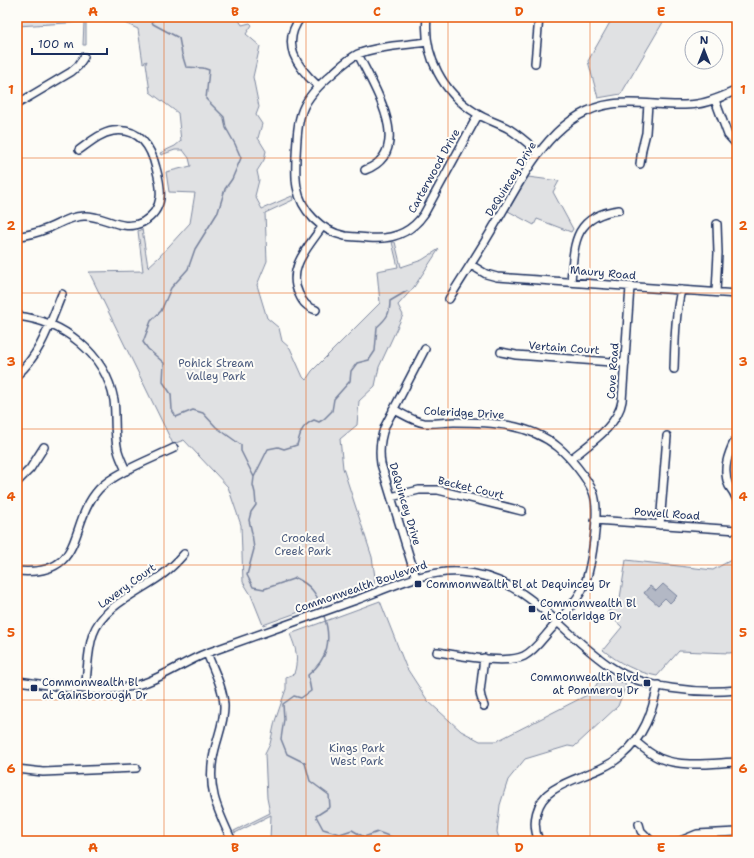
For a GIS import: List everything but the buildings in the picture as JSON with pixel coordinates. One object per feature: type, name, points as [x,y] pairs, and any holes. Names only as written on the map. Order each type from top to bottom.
[{"type":"street","points":[[301,17],[292,35],[293,52],[299,66],[318,86]]},
{"type":"street","points":[[428,17],[427,42],[434,66],[444,85],[459,101],[478,115],[508,128],[538,152]]},
{"type":"street","points":[[535,63],[539,17]]},
{"type":"street","name":"Carterwood Drive","points":[[427,42],[375,49],[358,54],[318,86],[305,103],[297,129],[296,178],[298,192],[309,213],[322,227],[344,236],[377,239],[394,237],[410,229],[424,214],[478,115]]},
{"type":"street","points":[[358,54],[387,115],[390,127],[389,144],[384,155],[377,164],[365,170]]},
{"type":"street","points":[[17,104],[71,72],[78,66],[84,57]]},
{"type":"street","name":"DeQuincey Drive","points":[[449,299],[471,265],[538,152],[569,122],[591,109],[605,105],[618,103],[692,105],[715,100],[737,90]]},
{"type":"street","points":[[715,100],[728,135],[737,145]]},
{"type":"street","points":[[640,164],[646,133],[648,104]]},
{"type":"street","points":[[17,236],[35,233],[68,219],[81,216],[101,218],[120,225],[132,225],[147,219],[156,210],[160,200],[161,187],[152,155],[148,146],[141,139],[127,132],[112,131],[100,136],[79,150]]},
{"type":"street","points":[[571,282],[574,247],[581,231],[588,222],[597,215],[619,210]]},
{"type":"street","points":[[716,292],[718,224]]},
{"type":"street","points":[[316,310],[309,308],[302,301],[297,290],[295,275],[297,264],[322,227]]},
{"type":"street","name":"Maury Road","points":[[471,265],[482,272],[497,277],[737,294]]},
{"type":"street","name":"Cove Road","points":[[571,459],[610,426],[622,405],[630,287]]},
{"type":"street","points":[[674,369],[678,302],[681,290]]},
{"type":"street","points":[[17,375],[29,363],[39,349],[62,294]]},
{"type":"street","points":[[17,316],[50,324],[73,337],[94,358],[104,373],[114,399],[118,451],[126,471]]},
{"type":"street","name":"DeQuincey Drive","points":[[416,578],[381,464],[380,448],[383,430],[425,349]]},
{"type":"street","name":"Vertain Court","points":[[501,352],[516,355],[625,363]]},
{"type":"street","name":"Coleridge Drive","points":[[393,409],[424,423],[464,422],[506,426],[523,429],[548,440],[571,459],[593,492],[596,503],[592,559],[587,580],[577,598],[534,648],[525,655],[510,660],[437,652]]},
{"type":"street","points":[[660,525],[667,436]]},
{"type":"street","points":[[735,440],[728,455],[726,470],[729,485],[737,500]]},
{"type":"street","points":[[17,482],[30,469],[44,447]]},
{"type":"street","points":[[17,571],[40,571],[52,567],[62,560],[72,546],[88,506],[95,494],[105,484],[126,471],[174,448]]},
{"type":"street","name":"Becket Court","points":[[391,497],[419,490],[438,490],[522,511]]},
{"type":"street","name":"Powell Road","points":[[595,520],[737,530]]},
{"type":"street","name":"Lavery Court","points":[[85,689],[92,640],[95,630],[101,620],[113,607],[163,574],[184,554]]},
{"type":"street","name":"Commonwealth Boulevard","points":[[17,681],[85,689],[115,689],[138,684],[155,678],[187,661],[207,653],[416,578],[452,572],[472,573],[490,577],[522,592],[598,658],[612,668],[630,677],[683,690],[704,692],[737,690]]},
{"type":"street","points":[[207,653],[221,692],[224,706],[223,718],[212,762],[212,791],[218,811],[232,841]]},
{"type":"street","points":[[484,658],[480,692],[484,706]]},
{"type":"street","points":[[539,841],[536,832],[536,818],[539,805],[545,796],[559,787],[608,765],[621,756],[636,742],[645,728],[650,716],[658,684]]},
{"type":"street","points":[[636,742],[658,757],[674,762],[737,762]]},
{"type":"street","points":[[17,769],[42,772],[136,768]]},
{"type":"street","points":[[639,824],[641,831],[651,841]]},
{"type":"street","points":[[680,841],[697,834],[737,832]]},
{"type":"green space","points":[[17,17],[237,17],[242,25],[250,23],[252,25],[246,34],[260,46],[253,77],[259,107],[256,115],[262,124],[258,138],[266,151],[264,160],[257,171],[259,180],[255,196],[262,209],[292,196],[293,200],[265,213],[267,261],[257,285],[267,318],[279,328],[282,341],[290,348],[303,377],[306,380],[312,371],[380,303],[377,271],[398,267],[392,242],[395,242],[401,267],[422,260],[439,249],[414,287],[398,305],[403,315],[379,367],[375,386],[359,401],[357,425],[340,439],[343,468],[372,557],[375,577],[374,585],[263,625],[251,595],[243,582],[241,525],[228,487],[184,440],[173,444],[89,272],[143,271],[138,231],[142,229],[148,267],[190,223],[195,193],[169,192],[166,172],[191,166],[189,158],[183,150],[175,150],[161,155],[160,153],[175,146],[181,141],[178,113],[150,92],[147,61],[143,63],[138,29],[118,20],[86,22],[86,45],[83,45],[84,22],[17,26]]},
{"type":"green space","points":[[613,17],[666,17],[621,94],[598,98],[588,61]]},
{"type":"green space","points":[[726,17],[737,17],[737,30]]},
{"type":"green space","points":[[528,177],[559,181],[553,192],[573,229],[571,232],[537,219],[534,225],[508,211]]},
{"type":"green space","points":[[626,560],[713,570],[731,560],[737,560],[737,652],[679,651],[657,676],[628,666],[603,650],[622,627],[607,613],[620,598]],"holes":[[[650,586],[656,592],[677,596],[665,598],[644,593]]]},
{"type":"green space","name":"Kings Park West Park","points":[[380,601],[406,667],[428,701],[461,731],[480,741],[497,741],[591,693],[604,673],[626,685],[618,706],[574,747],[568,746],[525,759],[508,780],[500,805],[497,832],[500,841],[270,841],[271,815],[235,833],[234,831],[270,813],[267,798],[265,754],[270,744],[275,721],[286,689],[286,677],[294,674],[296,668],[296,653],[290,634]]},
{"type":"shaded area","points":[[663,584],[677,596],[670,603],[665,598],[658,605],[644,593],[650,586],[656,591]]},
{"type":"waterway","points":[[150,17],[153,24],[179,38],[186,67],[203,68],[209,70],[206,99],[224,117],[226,128],[241,158],[232,179],[225,189],[218,212],[195,249],[188,269],[171,288],[161,311],[151,321],[143,342],[148,349],[164,363],[163,382],[171,394],[172,410],[176,417],[193,410],[203,413],[216,427],[241,445],[241,451],[254,477]]},
{"type":"waterway","points":[[321,607],[312,590],[305,583],[296,578],[264,589],[253,587],[247,575],[254,549],[249,520],[251,512],[256,505],[253,485],[254,477],[268,449],[278,447],[284,449],[297,445],[302,430],[306,425],[314,420],[319,422],[332,411],[334,399],[350,381],[351,371],[357,363],[369,360],[375,351],[377,327],[387,316],[390,301],[407,291]]},
{"type":"waterway","points":[[324,616],[328,633],[328,641],[324,656],[315,669],[308,675],[311,691],[301,698],[294,696],[283,704],[284,719],[281,739],[287,754],[305,763],[310,781],[329,795],[330,807],[316,816],[323,829],[340,834],[352,830],[364,837],[378,832],[394,838],[397,841]]},
{"type":"place","name":"Commonwealth Bl at Dequincey Dr","points":[[418,584]]},
{"type":"place","name":"Commonwealth Bl at Coleridge Dr","points":[[532,609]]},
{"type":"place","name":"Commonwealth Blvd at Pommeroy Dr","points":[[647,683]]},
{"type":"place","name":"Commonwealth Bl at Gainsborough Dr","points":[[34,688]]},
{"type":"park label","name":"Pohick Stream Valley Park","points":[[216,369]]},
{"type":"park label","name":"Crooked Creek Park","points":[[303,544]]}]
